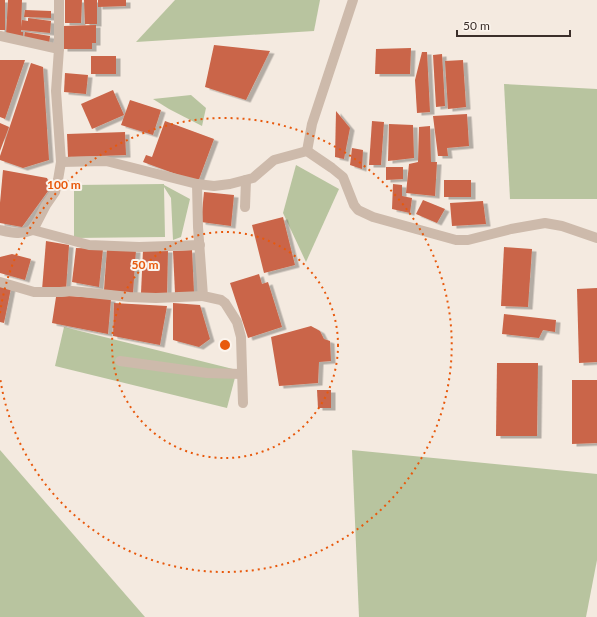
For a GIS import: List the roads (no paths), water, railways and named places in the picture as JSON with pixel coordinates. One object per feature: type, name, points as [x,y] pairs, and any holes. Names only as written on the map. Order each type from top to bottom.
[{"type":"street","points":[[33,230],[46,205],[55,192],[61,162],[56,91],[60,0]]},
{"type":"street","points":[[307,151],[312,124],[353,0]]},
{"type":"street","points":[[0,36],[59,49]]},
{"type":"street","points":[[61,162],[106,162],[197,184],[214,186],[230,184],[252,178],[274,160],[307,151],[343,177],[354,205],[358,210],[373,217],[456,240],[468,240],[511,229],[545,223],[562,226],[597,238]]},
{"type":"street","points":[[245,207],[246,180]]},
{"type":"street","points":[[197,184],[203,296]]},
{"type":"street","points":[[0,230],[16,234],[33,230],[89,245],[139,247],[200,245]]},
{"type":"street","points":[[0,282],[34,292],[72,291],[129,297],[156,298],[203,296],[221,300],[225,303],[237,322],[240,337],[243,403]]},
{"type":"street","points":[[120,361],[207,373],[242,374]]}]
